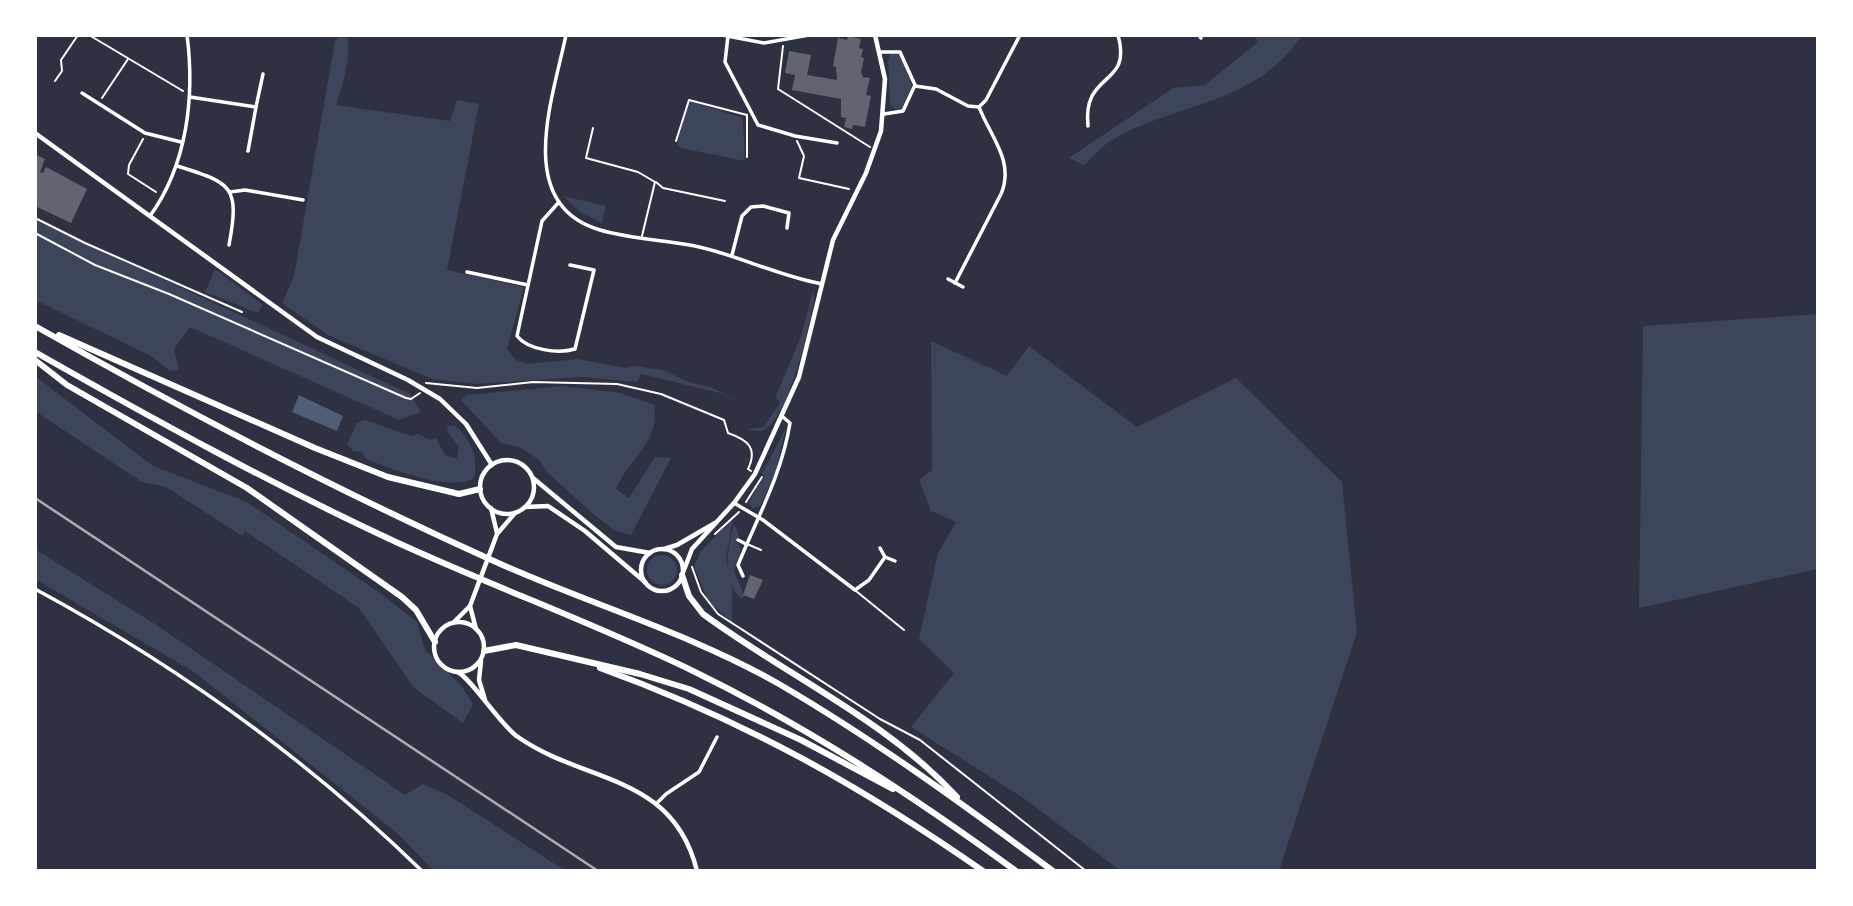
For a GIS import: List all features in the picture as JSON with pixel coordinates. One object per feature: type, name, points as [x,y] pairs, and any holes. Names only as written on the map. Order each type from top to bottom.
[{"type":"highway","points":[[35,325],[388,477],[459,494],[480,489]]},
{"type":"highway","points":[[35,325],[143,387],[364,501],[511,569],[673,635],[777,683],[877,744],[1053,871]]},
{"type":"highway","points":[[35,352],[218,452],[394,541],[653,652],[728,689],[830,744],[935,812],[1016,871]]},
{"type":"highway","points":[[35,360],[67,385],[247,488],[325,542],[402,597],[416,610],[435,642]]},
{"type":"highway","points":[[682,575],[692,600],[705,616],[889,736],[922,761],[967,808]]},
{"type":"highway","points":[[482,654],[516,645],[649,676],[713,699],[801,740],[935,812]]},
{"type":"highway","points":[[576,659],[687,700],[794,751],[864,791],[983,871]]},
{"type":"street","points":[[149,217],[162,200],[177,166],[190,96],[192,66],[187,35]]},
{"type":"street","points":[[566,35],[544,155],[548,183],[559,202],[573,217],[592,227],[732,255],[821,284]]},
{"type":"street","points":[[722,35],[759,43],[784,42],[809,35]]},
{"type":"street","points":[[453,623],[471,604],[497,534],[516,512],[537,505],[548,506],[585,531],[655,590],[667,590],[677,585],[692,549],[734,503],[755,474],[783,417],[804,362],[834,235],[876,150],[884,114],[881,52],[875,35]]},
{"type":"street","points":[[979,107],[986,100],[1020,35]]},
{"type":"street","points":[[1088,126],[1086,108],[1090,96],[1120,64],[1122,48],[1118,35]]},
{"type":"street","points":[[728,36],[725,62],[758,125],[795,136],[837,143]]},
{"type":"street","points":[[881,52],[895,50],[902,53],[915,86],[903,111],[884,114]]},
{"type":"street","points":[[248,151],[263,74]]},
{"type":"street","points":[[915,86],[936,89],[968,106],[979,107]]},
{"type":"street","points":[[82,93],[156,138],[181,142]]},
{"type":"street","points":[[190,96],[256,107]]},
{"type":"street","points":[[955,283],[1005,183],[1003,156],[979,107]]},
{"type":"street","points":[[35,133],[317,337],[440,399],[466,424],[492,464]]},
{"type":"street","points":[[177,166],[214,178],[230,192],[235,213],[229,245]]},
{"type":"street","points":[[230,192],[246,190],[303,200]]},
{"type":"street","points":[[559,202],[542,221],[517,336],[523,344],[565,352],[575,349],[594,270],[570,265]]},
{"type":"street","points":[[732,255],[742,216],[749,208],[762,206],[789,213],[787,228]]},
{"type":"street","points":[[467,272],[528,285]]},
{"type":"street","points":[[948,279],[963,287]]},
{"type":"street","points":[[743,576],[738,565],[774,482],[784,451],[790,422],[783,417]]},
{"type":"street","points":[[497,534],[491,508],[480,489],[482,475],[492,464],[515,461],[616,547],[650,553],[677,545],[715,522]]},
{"type":"street","points":[[524,508],[533,494],[532,478]]},
{"type":"street","points":[[734,503],[758,517],[855,590],[869,580],[885,557]]},
{"type":"street","points":[[491,508],[498,512],[516,512]]},
{"type":"street","points":[[738,540],[746,544]]},
{"type":"street","points":[[880,548],[885,557],[895,561]]},
{"type":"street","points":[[663,549],[679,558],[682,575]]},
{"type":"street","points":[[645,582],[641,566],[650,553]]},
{"type":"street","points":[[35,589],[152,657],[227,708],[334,791],[422,871]]},
{"type":"street","points":[[471,604],[475,629],[483,642],[479,680],[486,704]]},
{"type":"street","points":[[475,629],[461,622],[441,629],[434,650],[442,665],[466,676],[504,726],[521,739],[624,783],[657,803],[684,835],[697,871]]},
{"type":"street","points":[[457,672],[471,669],[482,654]]},
{"type":"street","points":[[657,803],[699,772],[717,737]]},
{"type":"lane","points":[[593,128],[586,158],[638,172],[663,188],[725,201]]},
{"type":"lane","points":[[642,238],[655,181]]},
{"type":"lane","points":[[746,544],[761,550]]},
{"type":"lane","points":[[855,590],[904,630]]},
{"type":"path","points":[[55,81],[62,71],[61,60],[78,35]]},
{"type":"path","points":[[89,35],[190,96]]},
{"type":"path","points":[[784,42],[778,89],[876,150]]},
{"type":"path","points":[[99,103],[128,58]]},
{"type":"path","points":[[676,141],[689,100],[747,115],[747,158]]},
{"type":"path","points":[[145,132],[139,152],[129,165],[128,174],[156,192]]},
{"type":"path","points":[[795,136],[804,156],[799,178],[849,189]]},
{"type":"path","points":[[35,218],[97,249],[242,312]]},
{"type":"path","points":[[35,233],[95,265],[169,293],[406,398],[415,398],[421,392]]},
{"type":"path","points":[[427,382],[480,387],[533,382],[605,382],[641,388],[676,399],[723,420],[728,433],[750,444],[754,453],[748,469]]},
{"type":"path","points":[[747,500],[762,478]]},
{"type":"path","points":[[713,536],[740,512]]},
{"type":"path","points":[[693,561],[699,588],[718,614],[880,719],[918,738],[1086,871]]},
{"type":"shaded area","points":[[340,35],[348,39],[348,56],[336,105],[450,121],[457,100],[479,104],[447,270],[524,287],[507,349],[516,360],[528,364],[578,359],[626,368],[635,366],[663,370],[691,383],[711,387],[746,406],[720,393],[641,374],[637,382],[582,377],[477,384],[432,379],[328,335],[282,303],[294,276],[335,41]]},
{"type":"shaded area","points":[[1254,35],[1302,35],[1283,58],[1262,76],[1238,89],[1137,127],[1108,142],[1084,165],[1069,158],[1173,88],[1205,85],[1258,42]]},
{"type":"shaded area","points":[[891,53],[900,54],[912,85],[903,107],[898,111],[890,105],[888,60]]},
{"type":"shaded area","points":[[689,101],[743,118],[745,161],[681,148],[677,144]]},
{"type":"shaded area","points":[[563,196],[606,206],[602,223],[580,212]]},
{"type":"shaded area","points":[[35,220],[410,394],[421,412],[399,420],[190,327],[174,349],[179,370],[170,371],[151,356],[35,300]]},
{"type":"shaded area","points":[[215,269],[263,305],[258,313],[205,292]]},
{"type":"shaded area","points":[[813,290],[814,300],[803,349],[784,403],[777,417],[766,429],[747,429],[764,427],[780,402],[775,398],[802,334]]},
{"type":"shaded area","points":[[1818,314],[1818,569],[1639,608],[1643,326]]},
{"type":"shaded area","points":[[931,341],[1007,376],[1029,346],[1137,427],[1236,378],[1342,482],[1357,632],[1279,871],[1121,871],[1022,797],[911,727],[954,673],[919,639],[938,553],[956,522],[931,511],[919,480],[932,470]]},
{"type":"shaded area","points":[[35,376],[153,466],[247,502],[380,593],[417,622],[425,650],[461,685],[473,704],[463,723],[414,688],[359,608],[245,531],[242,536],[166,487],[142,482],[35,411]]},
{"type":"shaded area","points":[[563,386],[621,393],[654,405],[653,429],[616,489],[629,498],[655,457],[671,458],[631,535],[614,530],[593,514],[548,473],[538,459],[519,447],[501,443],[461,400],[468,395]]},
{"type":"shaded area","points":[[299,395],[343,416],[337,431],[292,412]]},
{"type":"shaded area","points":[[365,420],[411,436],[418,434],[430,440],[436,438],[445,455],[457,459],[459,447],[447,431],[449,425],[457,427],[473,450],[474,478],[464,482],[436,481],[366,459],[362,452],[353,451],[347,444],[357,423]]},
{"type":"shaded area","points":[[786,427],[775,475],[760,506],[753,508],[748,503],[765,476],[762,474]]},
{"type":"shaded area","points":[[733,519],[726,559],[732,588],[732,622],[708,601],[694,566],[701,551]]},
{"type":"shaded area","points":[[734,524],[739,536],[736,542],[741,549],[734,571],[744,595],[742,599],[735,592],[728,573],[728,553]]},
{"type":"shaded area","points":[[35,549],[155,624],[405,795],[423,784],[448,795],[566,871],[434,871],[397,833],[194,672],[35,579]]},
{"type":"shaded area","points":[[662,555],[673,559],[677,570],[673,581],[662,585],[651,581],[647,570],[651,559]]},
{"type":"building","points":[[848,36],[861,39],[859,48],[863,49],[861,57],[864,58],[861,72],[863,77],[870,78],[866,95],[871,96],[865,127],[853,125],[852,129],[844,127],[846,118],[841,117],[841,99],[792,90],[795,75],[785,73],[789,51],[811,55],[807,75],[837,80],[836,67],[833,66],[838,38],[847,40]]},
{"type":"building","points":[[35,154],[45,159],[40,172],[43,173],[46,167],[87,189],[71,223],[35,206]]},
{"type":"building","points":[[750,575],[763,580],[754,599],[743,595]]},
{"type":"railway","points":[[35,498],[598,871]]}]
